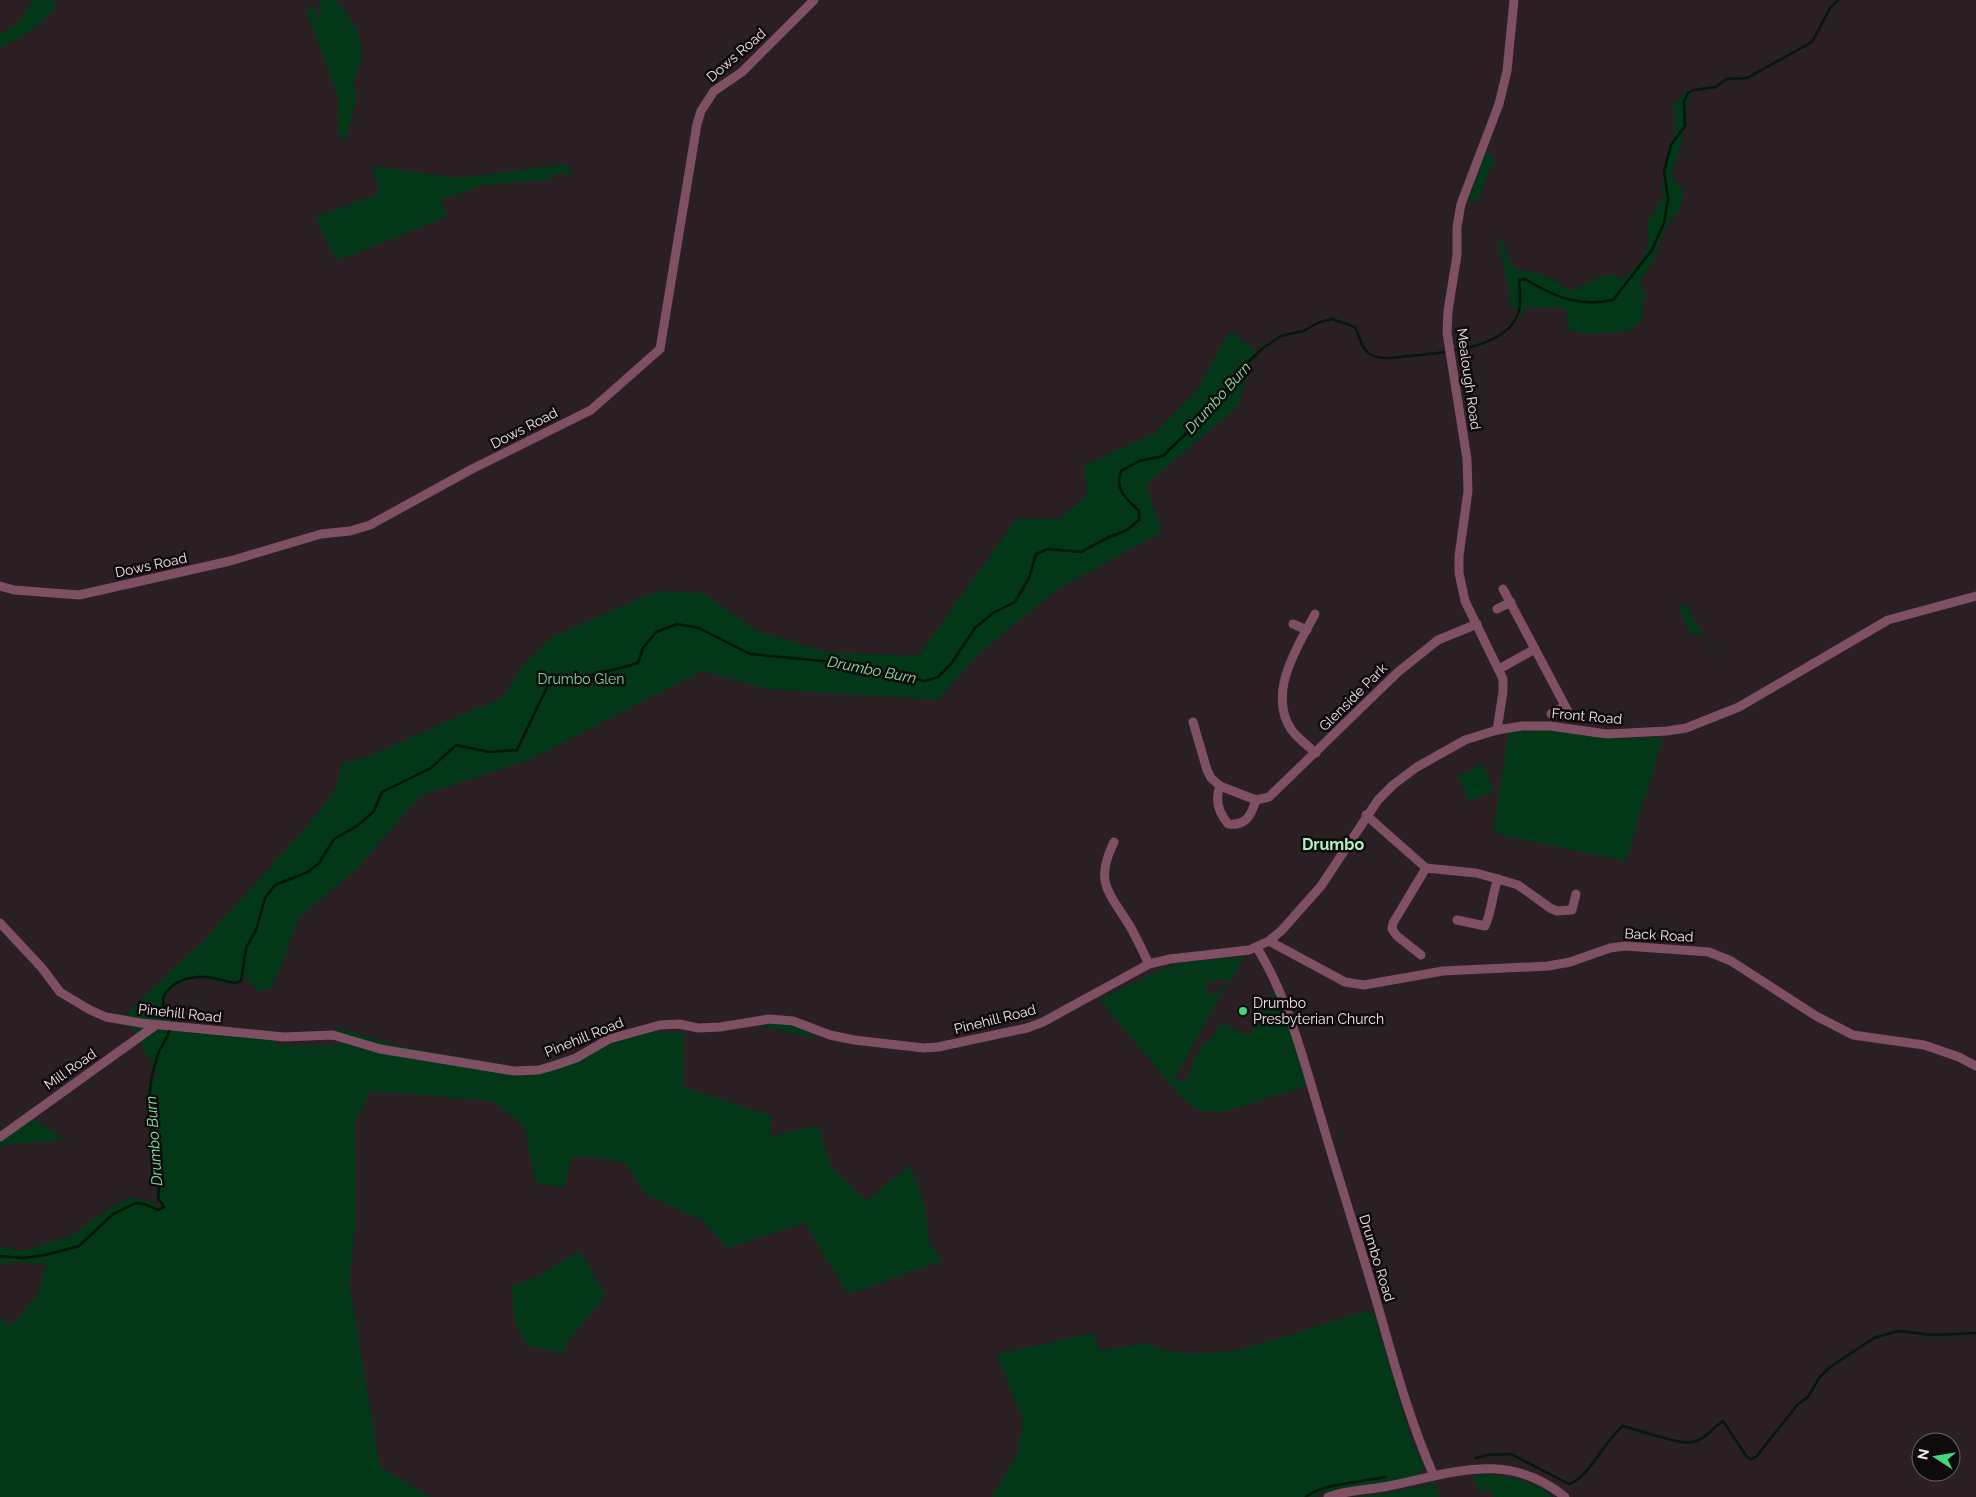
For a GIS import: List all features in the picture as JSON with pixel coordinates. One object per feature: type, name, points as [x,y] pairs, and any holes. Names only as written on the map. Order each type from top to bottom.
[{"type":"street","name":"Dows Road","points":[[0,586],[14,590],[79,594],[230,561],[321,534],[350,531],[370,525],[472,469],[591,410],[660,349],[697,124],[701,111],[714,92],[747,66],[814,0]]},
{"type":"street","name":"Mealough Road","points":[[1497,730],[1503,692],[1503,679],[1465,600],[1459,573],[1459,556],[1468,483],[1467,459],[1447,333],[1448,311],[1457,255],[1457,227],[1461,204],[1499,104],[1507,71],[1514,0]]},
{"type":"street","points":[[1503,589],[1570,717]]},
{"type":"street","name":"Front Road","points":[[1257,948],[1282,930],[1321,886],[1366,815],[1378,800],[1394,784],[1416,767],[1464,740],[1497,730],[1522,726],[1550,726],[1621,734],[1686,728],[1739,707],[1888,620],[1976,596]]},
{"type":"street","points":[[1496,610],[1511,602]]},
{"type":"street","points":[[1315,614],[1291,660],[1282,700],[1288,724],[1316,753]]},
{"type":"street","points":[[1293,624],[1306,630]]},
{"type":"street","name":"Glenside Park","points":[[1256,800],[1269,797],[1398,672],[1438,640],[1477,624]]},
{"type":"street","points":[[1499,669],[1535,649]]},
{"type":"street","points":[[1551,714],[1565,706]]},
{"type":"street","points":[[1193,722],[1211,778],[1220,786],[1256,800],[1252,814],[1244,822],[1237,825],[1228,824],[1222,817],[1217,804],[1220,786]]},
{"type":"street","points":[[1366,815],[1426,868],[1476,873],[1518,884],[1550,908],[1557,911],[1572,910],[1576,894]]},
{"type":"street","points":[[1114,842],[1105,868],[1104,880],[1107,891],[1129,924],[1149,964]]},
{"type":"street","points":[[1421,954],[1397,936],[1392,929],[1393,923],[1426,868]]},
{"type":"street","points":[[1457,920],[1485,926],[1490,915],[1494,888],[1498,879]]},
{"type":"street","name":"Pinehill Road","points":[[0,924],[42,968],[60,992],[74,1002],[106,1017],[176,1027],[284,1037],[333,1035],[380,1049],[514,1071],[539,1070],[556,1065],[576,1058],[610,1039],[660,1025],[679,1024],[698,1028],[720,1027],[769,1019],[793,1021],[830,1035],[854,1040],[931,1048],[1018,1030],[1043,1022],[1084,1002],[1102,989],[1149,964],[1170,959],[1257,948]]},
{"type":"street","name":"Back Road","points":[[1269,941],[1345,982],[1364,985],[1443,971],[1548,966],[1570,962],[1610,948],[1625,946],[1709,952],[1731,961],[1816,1016],[1853,1035],[1924,1045],[1959,1057],[1976,1066]]},
{"type":"street","name":"Drumbo Road","points":[[1257,948],[1283,1002],[1300,1050],[1377,1303],[1401,1390],[1418,1440],[1434,1476]]},
{"type":"street","name":"Mill Road","points":[[0,1137],[160,1025]]},
{"type":"street","points":[[1328,1497],[1340,1493],[1387,1486],[1462,1470],[1494,1468],[1536,1477],[1565,1497]]},
{"type":"green space","points":[[32,0],[55,0],[56,7],[30,31],[0,48],[0,34],[20,22]]},
{"type":"green space","points":[[321,0],[335,0],[345,10],[359,34],[362,58],[353,86],[357,97],[345,141],[338,135],[338,97],[307,12],[313,4],[319,20]]},
{"type":"green space","points":[[1693,92],[1688,101],[1683,136],[1671,176],[1684,192],[1680,208],[1666,227],[1650,267],[1639,281],[1646,295],[1641,306],[1643,319],[1629,331],[1588,334],[1567,329],[1567,310],[1557,306],[1552,308],[1526,307],[1523,317],[1510,303],[1509,290],[1499,248],[1500,236],[1513,266],[1520,270],[1550,278],[1569,292],[1600,277],[1613,274],[1623,280],[1642,260],[1649,240],[1647,224],[1664,197],[1661,189],[1675,132],[1674,105],[1684,93]]},
{"type":"green space","points":[[1485,152],[1495,157],[1477,202],[1468,200]]},
{"type":"green space","points":[[567,164],[574,175],[554,173],[554,179],[483,185],[440,200],[447,217],[336,261],[315,217],[380,193],[372,166],[459,178]]},
{"type":"green space","name":"Drumbo Glen","points":[[1230,331],[1255,350],[1237,407],[1146,484],[1162,532],[1059,588],[978,654],[938,700],[769,689],[702,671],[531,759],[420,796],[356,870],[300,916],[272,988],[258,992],[245,976],[242,981],[237,983],[194,978],[174,987],[165,998],[166,1011],[176,1022],[274,1033],[277,1045],[340,1045],[337,1027],[395,1045],[541,1073],[576,1063],[609,1042],[651,1032],[684,1032],[683,1087],[772,1116],[770,1136],[818,1126],[831,1167],[866,1201],[910,1165],[924,1202],[929,1241],[942,1261],[848,1294],[805,1223],[727,1248],[702,1220],[645,1194],[625,1163],[599,1158],[572,1157],[564,1188],[536,1183],[524,1126],[492,1101],[371,1091],[355,1122],[356,1218],[349,1282],[380,1467],[431,1497],[0,1497],[0,1317],[8,1326],[17,1320],[40,1291],[46,1264],[12,1262],[0,1264],[0,1247],[23,1251],[71,1236],[98,1216],[130,1197],[154,1202],[158,1210],[164,1207],[158,1198],[159,1189],[155,1168],[156,1148],[151,1131],[149,1097],[151,1079],[159,1076],[125,1015],[202,942],[303,831],[337,788],[341,763],[362,759],[503,697],[523,666],[550,638],[650,594],[667,591],[703,593],[757,631],[827,652],[918,656],[1016,519],[1060,519],[1087,494],[1084,465],[1154,434],[1197,390]]},
{"type":"green space","points":[[1685,603],[1716,658],[1701,635],[1691,634],[1678,607]]},
{"type":"green space","points":[[1545,730],[1616,739],[1663,737],[1626,861],[1504,836],[1493,831],[1509,731]]},
{"type":"green space","points":[[1483,764],[1494,791],[1469,801],[1458,775]]},
{"type":"green space","points":[[1245,957],[1215,1005],[1175,1078],[1185,1083],[1194,1060],[1206,1041],[1210,1042],[1221,1023],[1249,1036],[1275,990],[1293,1032],[1306,1086],[1223,1112],[1200,1111],[1181,1097],[1099,999],[1167,967],[1184,962]],"holes":[[[1226,979],[1226,985],[1220,986],[1221,993],[1207,994],[1206,981]]]},
{"type":"green space","points":[[780,1022],[800,1027],[818,1039],[757,1025]]},
{"type":"green space","points":[[26,1113],[65,1140],[4,1145],[0,1148],[0,1132]]},
{"type":"green space","points":[[580,1250],[605,1295],[569,1340],[563,1353],[528,1346],[516,1326],[511,1286],[539,1276]]},
{"type":"green space","points":[[1359,1313],[1374,1313],[1410,1436],[1424,1466],[1419,1475],[1378,1484],[1331,1491],[1312,1497],[992,1497],[1017,1455],[1023,1421],[997,1354],[1094,1333],[1099,1351],[1146,1343],[1164,1350],[1193,1354],[1237,1350]]},
{"type":"green space","points":[[1483,1474],[1520,1480],[1546,1491],[1553,1497],[1493,1497],[1490,1490],[1479,1492],[1473,1475]]},
{"type":"green space","points":[[1435,1484],[1440,1497],[1354,1497],[1399,1491]]},
{"type":"waterway","name":"Drumbo Burn","points":[[0,1256],[23,1258],[45,1255],[79,1246],[113,1214],[136,1203],[158,1210],[164,1207],[158,1198],[159,1189],[155,1168],[156,1148],[151,1131],[149,1097],[152,1075],[159,1051],[167,1037],[173,1019],[166,1012],[163,1004],[167,991],[179,982],[196,977],[210,977],[235,983],[241,981],[246,948],[256,930],[265,898],[275,885],[308,872],[319,863],[334,839],[357,826],[374,811],[382,792],[431,768],[456,745],[489,752],[517,750],[548,685],[638,663],[643,648],[656,632],[677,624],[699,628],[750,654],[833,662],[874,673],[901,675],[925,681],[938,677],[951,664],[975,628],[993,613],[1015,602],[1029,578],[1036,554],[1048,549],[1081,552],[1127,530],[1139,520],[1139,511],[1120,489],[1119,478],[1121,471],[1139,461],[1163,456],[1216,404],[1243,367],[1263,348],[1281,336],[1303,331],[1320,322],[1332,319],[1355,327],[1363,346],[1370,354],[1381,358],[1400,357],[1461,349],[1491,340],[1503,333],[1513,323],[1519,311],[1519,280],[1525,279],[1546,291],[1567,299],[1589,302],[1613,300],[1652,250],[1664,223],[1668,199],[1664,171],[1671,145],[1685,126],[1684,101],[1688,93],[1693,90],[1716,87],[1726,79],[1747,78],[1812,42],[1830,8],[1838,0]]},
{"type":"waterway","points":[[1476,1458],[1488,1455],[1511,1454],[1569,1484],[1576,1481],[1589,1468],[1616,1432],[1623,1426],[1669,1439],[1693,1442],[1701,1439],[1723,1421],[1747,1457],[1751,1459],[1756,1457],[1798,1404],[1808,1397],[1819,1378],[1830,1367],[1874,1338],[1898,1331],[1934,1335],[1976,1333]]},
{"type":"waterway","points":[[1306,1497],[1332,1486],[1386,1477]]},
{"type":"place","name":"Drumbo Presbyterian Church","points":[[1243,1011]]},
{"type":"district","name":"Drumbo","points":[[1333,844]]}]
